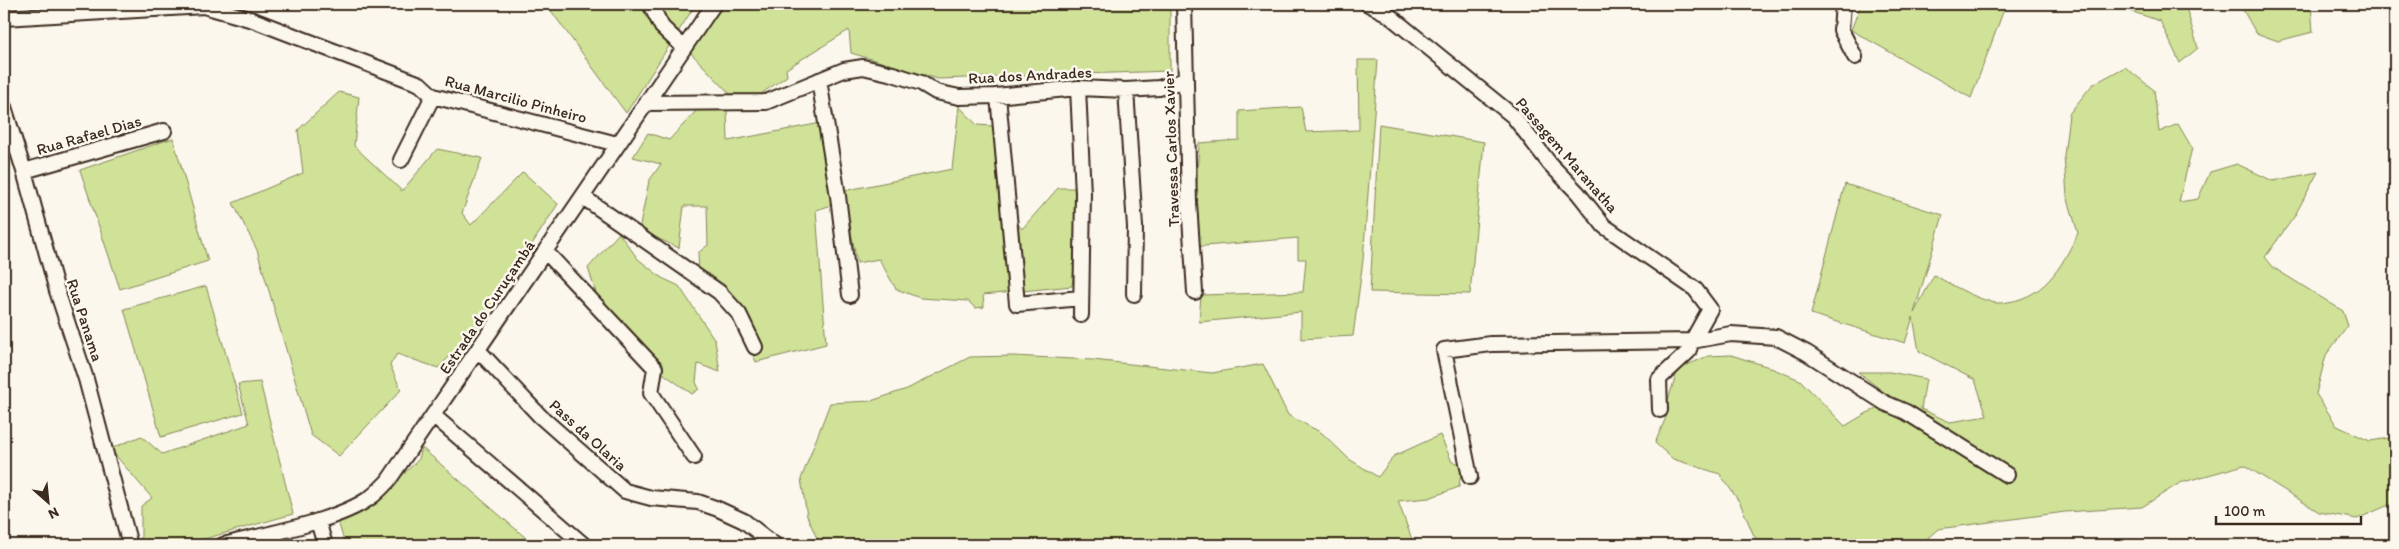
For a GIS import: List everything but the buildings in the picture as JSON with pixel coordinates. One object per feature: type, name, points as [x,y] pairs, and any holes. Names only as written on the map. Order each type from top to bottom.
[{"type":"street","points":[[650,4],[668,34],[683,47]]},
{"type":"street","name":"Estrada do Curuçambá","points":[[223,545],[276,539],[372,497],[388,481],[714,4]]},
{"type":"street","name":"Travessa Carlos Xavier","points":[[1184,4],[1195,292]]},
{"type":"street","name":"Passagem Maranatha","points":[[1368,4],[1386,13],[1513,116],[1550,164],[1578,193],[1604,226],[1695,289],[1710,309],[1692,340]]},
{"type":"street","points":[[1843,4],[1841,30],[1856,57]]},
{"type":"street","name":"Rua Marcilio Pinheiro","points":[[4,18],[204,6],[253,20],[420,84],[433,96],[618,144]]},
{"type":"street","name":"Rua dos Andrades","points":[[647,103],[766,102],[844,70],[863,67],[893,74],[921,83],[936,92],[959,97],[998,96],[1078,88],[1126,90],[1159,88],[1186,80]]},
{"type":"street","points":[[820,80],[838,196],[850,295]]},
{"type":"street","points":[[1078,88],[1083,194],[1081,315]]},
{"type":"street","points":[[1126,90],[1135,227],[1134,294]]},
{"type":"street","points":[[401,160],[433,96]]},
{"type":"street","points":[[998,96],[1018,304],[1081,298]]},
{"type":"street","name":"Rua Panama","points":[[4,106],[7,128],[24,171],[57,291],[86,379],[130,545]]},
{"type":"street","name":"Rua Rafael Dias","points":[[24,171],[164,131]]},
{"type":"street","points":[[583,197],[719,292],[738,314],[755,347]]},
{"type":"street","points":[[546,252],[655,368],[651,393],[694,457]]},
{"type":"street","points":[[1470,477],[1444,350],[1491,344],[1692,340],[1731,334],[1776,337],[1808,353],[1884,403],[1906,412],[2007,475]]},
{"type":"street","points":[[1660,410],[1659,378],[1688,352],[1692,340]]},
{"type":"street","name":"Pass da Olaria","points":[[478,350],[540,416],[625,491],[651,498],[698,502],[718,509],[744,521],[775,545]]},
{"type":"street","points":[[434,416],[584,545]]},
{"type":"street","points":[[318,521],[325,545]]},
{"type":"green space","points":[[546,4],[696,4],[626,113]]},
{"type":"green space","points":[[718,4],[1170,4],[1170,71],[938,79],[851,53],[849,30],[786,69],[787,76],[755,98],[734,98],[686,48]]},
{"type":"green space","points":[[1861,4],[2006,4],[1971,98],[1851,30]]},
{"type":"green space","points":[[2109,4],[2185,4],[2198,48],[2180,63],[2160,21]]},
{"type":"green space","points":[[2236,4],[2311,4],[2313,32],[2278,41],[2256,33],[2242,8]]},
{"type":"green space","points":[[1358,60],[1378,60],[1363,260],[1353,336],[1301,339],[1301,312],[1199,322],[1201,295],[1303,292],[1306,259],[1298,259],[1298,238],[1193,247],[1199,143],[1239,140],[1239,111],[1301,107],[1306,132],[1359,130]]},
{"type":"green space","points":[[2125,67],[2154,90],[2159,132],[2178,124],[2192,148],[2179,202],[2198,199],[2210,172],[2237,164],[2273,181],[2318,172],[2294,217],[2265,257],[2274,268],[2343,311],[2348,326],[2326,355],[2316,394],[2337,426],[2370,441],[2395,437],[2395,500],[2391,504],[2357,519],[2319,512],[2244,465],[2180,483],[2142,507],[2065,512],[1938,529],[1920,545],[1762,545],[1754,536],[1740,503],[1720,474],[1673,459],[1655,443],[1667,415],[1667,403],[1678,369],[1708,356],[1731,355],[1766,366],[1800,380],[1845,426],[1867,413],[1895,401],[1858,372],[1890,372],[1926,379],[1921,409],[1950,422],[1987,416],[1975,380],[1919,351],[1913,317],[1905,343],[1811,314],[1845,184],[1943,215],[1914,313],[1934,275],[1967,292],[1993,302],[2015,301],[2028,296],[2040,289],[2057,270],[2078,233],[2067,196],[2064,156],[2069,114],[2092,85]]},
{"type":"green space","points":[[339,92],[359,97],[354,146],[402,191],[437,149],[482,158],[462,213],[471,225],[523,172],[558,204],[477,329],[438,368],[397,354],[390,365],[401,390],[339,456],[311,435],[257,250],[233,203],[303,173],[298,130]]},
{"type":"green space","points":[[959,106],[977,125],[993,126],[999,199],[1022,229],[1058,188],[1077,188],[1076,251],[1072,286],[983,295],[984,307],[975,308],[968,301],[920,298],[896,289],[879,259],[857,263],[843,191],[952,169]]},
{"type":"green space","points":[[698,109],[727,110],[728,141],[821,123],[832,205],[816,210],[826,344],[756,362],[725,287],[699,274],[698,253],[708,245],[707,206],[684,206],[679,248],[639,230],[649,181],[661,164],[633,157],[648,133],[669,140]]},
{"type":"green space","points":[[1379,124],[1484,142],[1470,294],[1370,292]]},
{"type":"green space","points":[[173,138],[208,261],[120,289],[80,170]]},
{"type":"green space","points":[[619,233],[638,259],[662,278],[679,286],[715,340],[720,372],[698,364],[696,382],[699,389],[692,394],[664,374],[598,299],[588,268]]},
{"type":"green space","points":[[206,286],[243,413],[161,437],[124,309]]},
{"type":"green space","points":[[1013,356],[1093,360],[1212,373],[1263,364],[1288,415],[1322,433],[1349,459],[1378,477],[1394,456],[1440,435],[1452,462],[1462,464],[1459,487],[1429,498],[1398,501],[1414,545],[820,545],[807,516],[801,479],[830,403],[871,401],[907,389],[970,357]]},
{"type":"green space","points":[[260,382],[293,514],[183,545],[141,545],[141,506],[152,498],[110,449],[141,436],[162,454],[249,424],[238,384]]},
{"type":"green space","points":[[422,448],[534,545],[345,545],[338,521],[376,501],[419,459]]}]
